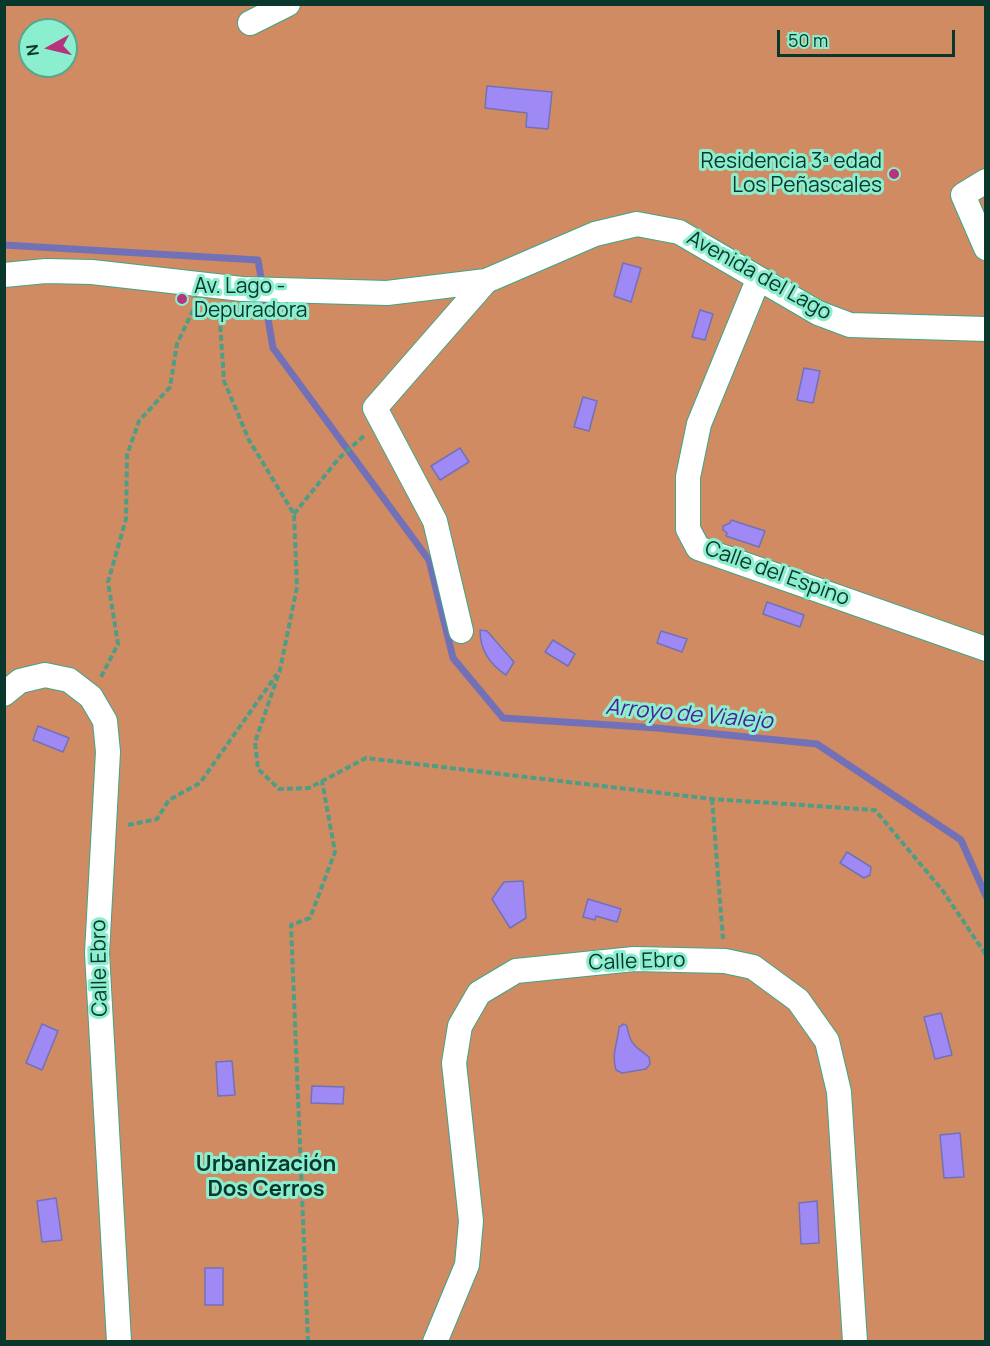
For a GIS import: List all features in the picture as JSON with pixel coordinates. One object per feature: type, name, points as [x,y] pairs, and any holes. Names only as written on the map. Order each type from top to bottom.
[{"type":"street","points":[[250,23],[288,4]]},
{"type":"street","points":[[986,181],[963,195],[986,248]]},
{"type":"street","name":"Avenida del Lago","points":[[4,275],[46,271],[92,272],[242,289],[387,293],[486,281],[595,234],[637,224],[678,232],[818,313],[850,325],[986,328]]},
{"type":"street","name":"Calle del Espino","points":[[758,280],[699,424],[688,477],[688,529],[698,548],[986,649]]},
{"type":"street","points":[[461,632],[435,521],[375,408],[486,281]]},
{"type":"street","name":"Calle Ebro","points":[[4,694],[20,681],[45,675],[69,680],[91,697],[105,721],[108,752],[97,953],[119,1341]]},
{"type":"street","name":"Calle Ebro","points":[[435,1341],[467,1265],[471,1221],[454,1063],[460,1026],[479,993],[516,971],[634,959],[725,961],[753,967],[798,1000],[827,1041],[839,1092],[855,1341]]},
{"type":"path","points":[[211,286],[224,381],[249,440],[294,514],[297,587],[280,670],[255,742],[258,769],[279,789],[309,788],[366,758],[712,799],[875,810],[943,891],[986,955]]},
{"type":"path","points":[[91,697],[118,644],[108,582],[126,519],[127,455],[139,421],[170,387],[177,344],[211,286]]},
{"type":"path","points":[[294,514],[339,458],[382,420]]},
{"type":"path","points":[[105,834],[131,824],[157,819],[169,800],[200,783],[280,670]]},
{"type":"path","points":[[308,1341],[291,925],[310,918],[335,852],[322,781]]},
{"type":"path","points":[[712,799],[725,961]]},
{"type":"shaded area","points":[[5,5],[985,5],[985,1341],[5,1342]]},
{"type":"shaded area","points":[[487,86],[552,92],[548,129],[526,127],[527,113],[485,108]]},
{"type":"shaded area","points":[[623,263],[641,268],[631,302],[614,296]]},
{"type":"shaded area","points":[[700,310],[713,314],[705,340],[692,337]]},
{"type":"shaded area","points":[[804,368],[820,371],[813,403],[797,400]]},
{"type":"shaded area","points":[[583,397],[597,401],[589,431],[574,427]]},
{"type":"shaded area","points":[[460,448],[469,462],[440,480],[431,466]]},
{"type":"shaded area","points":[[731,520],[765,531],[759,547],[726,536],[727,533],[723,530],[723,526]]},
{"type":"shaded area","points":[[767,602],[804,615],[800,627],[763,614]]},
{"type":"shaded area","points":[[480,630],[487,631],[514,662],[506,675],[487,656]]},
{"type":"shaded area","points":[[661,631],[687,639],[682,652],[657,643]]},
{"type":"shaded area","points":[[553,640],[575,654],[568,666],[545,652]]},
{"type":"shaded area","points":[[38,726],[69,738],[63,752],[33,740]]},
{"type":"shaded area","points":[[847,852],[871,867],[870,875],[864,878],[840,863]]},
{"type":"shaded area","points":[[523,881],[526,918],[510,928],[492,899],[504,882]]},
{"type":"shaded area","points":[[588,899],[621,909],[617,922],[596,916],[595,920],[583,917]]},
{"type":"shaded area","points":[[941,1013],[952,1055],[935,1059],[924,1017]]},
{"type":"shaded area","points":[[42,1024],[58,1031],[42,1070],[26,1063]]},
{"type":"shaded area","points":[[624,1024],[634,1044],[649,1057],[650,1064],[646,1069],[622,1073],[616,1070],[615,1048],[619,1027]]},
{"type":"shaded area","points":[[232,1061],[235,1095],[218,1096],[216,1062]]},
{"type":"shaded area","points":[[312,1086],[344,1087],[343,1104],[311,1103]]},
{"type":"shaded area","points":[[960,1133],[964,1177],[944,1178],[940,1135]]},
{"type":"shaded area","points":[[56,1198],[62,1240],[42,1242],[37,1201]]},
{"type":"shaded area","points":[[817,1201],[819,1243],[801,1244],[799,1203]]},
{"type":"shaded area","points":[[205,1268],[223,1268],[223,1305],[205,1305]]},
{"type":"waterway","name":"Arroyo de Vialejo","points":[[4,245],[258,260],[273,348],[429,560],[453,658],[503,718],[657,728],[817,744],[961,840],[986,896]]},
{"type":"place","name":"Residencia 3ª edad Los Peñascales","points":[[894,174]]},
{"type":"place","name":"Av. Lago - Depuradora","points":[[182,299]]},
{"type":"district","name":"Urbanización Dos Cerros","points":[[266,1178]]}]
